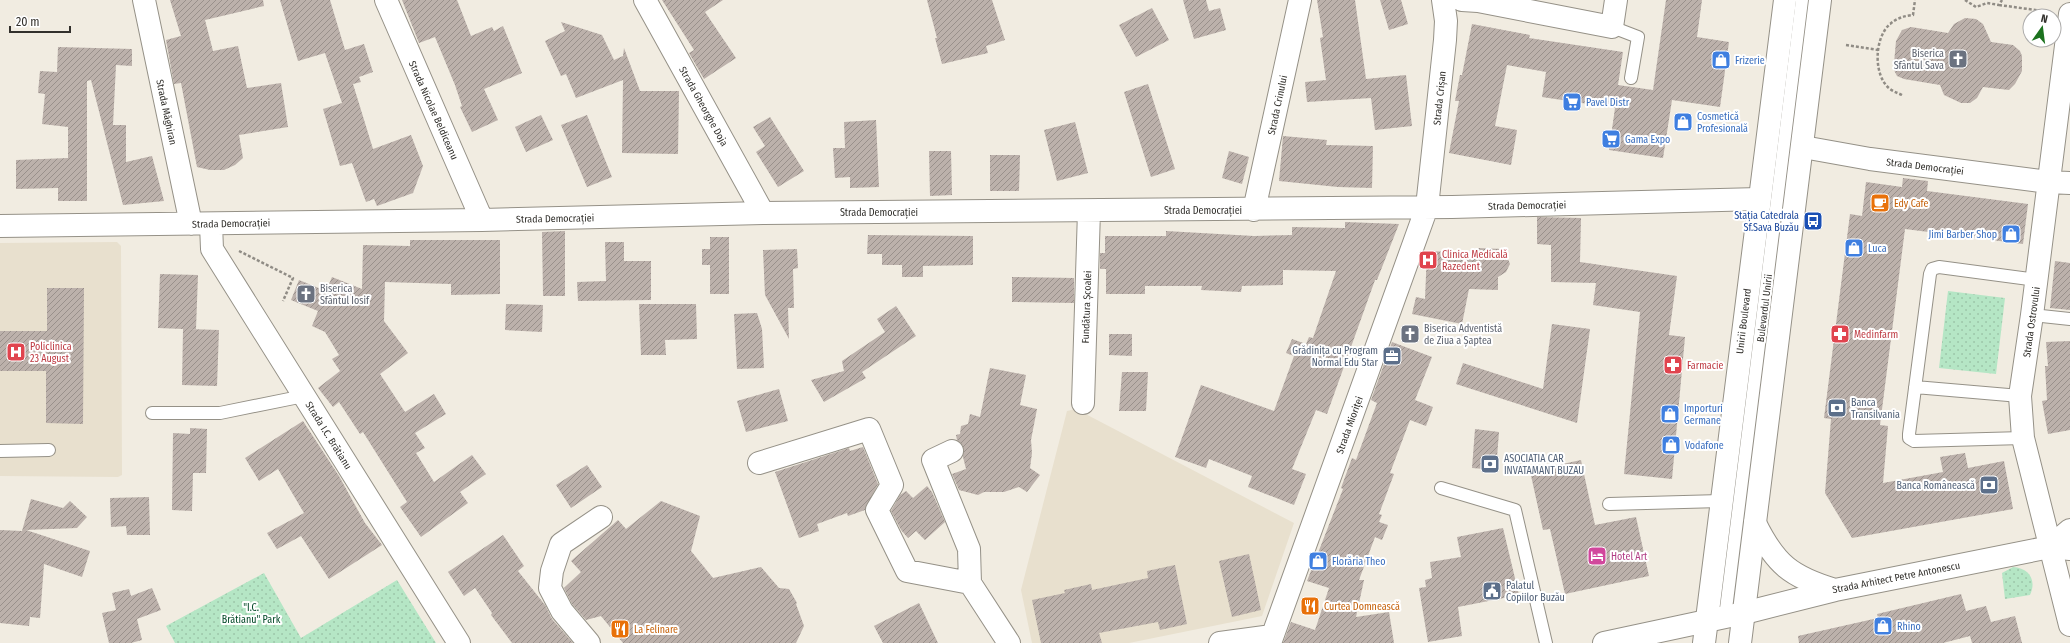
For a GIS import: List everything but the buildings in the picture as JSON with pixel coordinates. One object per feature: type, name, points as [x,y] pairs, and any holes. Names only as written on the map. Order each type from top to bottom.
[{"type":"street","name":"Strada Măghiran","points":[[144,0],[201,224]]},
{"type":"street","name":"Strada Nicolae Beldiceanu","points":[[386,0],[482,220]]},
{"type":"street","name":"Strada Gheorghe Doja","points":[[644,0],[763,213]]},
{"type":"street","name":"Strada Crinului","points":[[1254,210],[1300,0]]},
{"type":"street","points":[[1612,27],[1616,0]]},
{"type":"street","name":"Unirii Boulevard","points":[[1740,643],[1725,617],[1721,501],[1785,0]]},
{"type":"street","name":"Unirii Boulevard","points":[[1704,643],[1725,617],[1755,523],[1820,0]]},
{"type":"street","name":"Strada Crișan","points":[[1427,207],[1445,40],[1452,1],[1478,2],[1612,27]]},
{"type":"street","name":"Strada Ostrovului","points":[[2070,15],[2037,280],[2020,396],[2023,438],[2060,548],[2070,625]]},
{"type":"street","name":"Strada Democrației","points":[[1802,147],[1870,159],[2048,182],[2070,183]]},
{"type":"street","name":"Strada Democrației","points":[[0,226],[482,220],[763,213],[1254,210],[1759,199]]},
{"type":"street","name":"Strada Mioriței","points":[[1271,639],[1427,207]]},
{"type":"street","name":"Fundătura Școalei","points":[[1084,403],[1089,211]]},
{"type":"street","name":"Strada I.C. Brătianu","points":[[201,224],[212,249],[458,643]]},
{"type":"street","points":[[759,462],[869,429],[892,485],[877,510],[907,571],[970,583]]},
{"type":"street","points":[[952,451],[933,460],[969,549],[970,583],[1009,643]]},
{"type":"street","points":[[589,643],[562,610],[550,588],[551,576],[561,544],[601,518]]},
{"type":"street","points":[[1755,523],[1767,548],[1786,568],[1808,582],[1834,590]]},
{"type":"street","name":"Strada Arhitect Petre Antonescu","points":[[1620,642],[1834,590],[2060,548],[2070,530]]},
{"type":"street","points":[[1220,643],[1271,639]]},
{"type":"lane","name":"Bulevardul Unirii","points":[[1725,617],[1802,0]]},
{"type":"lane","points":[[1612,27],[1638,37],[1631,78]]},
{"type":"lane","points":[[2023,438],[1914,441],[1909,438],[1909,434],[1930,274],[1932,269],[1938,267],[2037,280]]},
{"type":"lane","points":[[2032,315],[2070,319]]},
{"type":"lane","points":[[1915,387],[2020,396]]},
{"type":"lane","points":[[152,413],[220,413],[304,396]]},
{"type":"lane","points":[[0,451],[49,450]]},
{"type":"lane","points":[[1441,488],[1515,510],[1546,643]]},
{"type":"lane","points":[[1609,504],[1721,501]]},
{"type":"path","points":[[1902,95],[1890,89],[1882,78],[1878,64],[1878,50],[1881,36],[1889,25],[1899,17],[1913,15],[1915,0]]},
{"type":"path","points":[[1966,0],[1976,7],[1987,3],[2070,15]]},
{"type":"path","points":[[1999,5],[2002,0]]},
{"type":"path","points":[[1846,45],[1878,50]]},
{"type":"path","points":[[240,251],[293,278],[283,301]]},
{"type":"shaded area","points":[[117,242],[121,246],[122,475],[118,477],[0,476],[0,243]]},
{"type":"shaded area","points":[[1076,409],[1294,523],[1262,616],[1129,643],[1032,643],[1021,590],[1067,411]]},
{"type":"green space","points":[[1948,291],[2005,298],[1996,374],[1939,368]]},
{"type":"green space","points":[[2013,567],[2027,572],[2032,580],[2032,590],[2030,595],[2005,599],[2002,573]]},
{"type":"green space","name":"\"I.C. Brătianu\" Park","points":[[264,573],[301,638],[397,580],[436,643],[175,643],[166,626]]},
{"type":"place","name":"Biserica Sfântul Sava","points":[[1958,59]]},
{"type":"place","name":"Frizerie","points":[[1721,60]]},
{"type":"place","name":"Pavel Distr","points":[[1572,102]]},
{"type":"place","name":"Cosmetică Profesională","points":[[1683,122]]},
{"type":"place","name":"Gama Expo","points":[[1611,139]]},
{"type":"place","name":"Edy Cafe","points":[[1880,203]]},
{"type":"place","name":"Stația Catedrala Sf.Sava Buzău","points":[[1813,221]]},
{"type":"place","name":"Jimi Barber Shop","points":[[2011,234]]},
{"type":"place","name":"Luca","points":[[1854,248]]},
{"type":"place","name":"Clinica Medicală Razedent","points":[[1428,260]]},
{"type":"place","name":"Biserica Sfântul Iosif","points":[[306,294]]},
{"type":"place","name":"Biserica Adventistă de Ziua a Șaptea","points":[[1410,334]]},
{"type":"place","name":"Medinfarm","points":[[1840,334]]},
{"type":"place","name":"Policlinica 23 August","points":[[16,352]]},
{"type":"place","name":"Grădinița cu Program Normal Edu Star","points":[[1392,356]]},
{"type":"place","name":"Farmacie","points":[[1673,365]]},
{"type":"place","name":"Banca Transilvania","points":[[1837,408]]},
{"type":"place","name":"Importuri Germane","points":[[1670,414]]},
{"type":"place","name":"Vodafone","points":[[1671,445]]},
{"type":"place","name":"ASOCIATIA CAR INVATAMANT BUZAU","points":[[1490,464]]},
{"type":"place","name":"Banca Românească","points":[[1989,485]]},
{"type":"place","name":"Hotel Art","points":[[1597,556]]},
{"type":"place","name":"Florăria Theo","points":[[1318,561]]},
{"type":"place","name":"Palatul Copiilor Buzău","points":[[1492,591]]},
{"type":"place","name":"Curtea Domnească","points":[[1310,606]]},
{"type":"place","name":"Rhino","points":[[1883,626]]},
{"type":"place","name":"La Felinare","points":[[620,629]]}]
